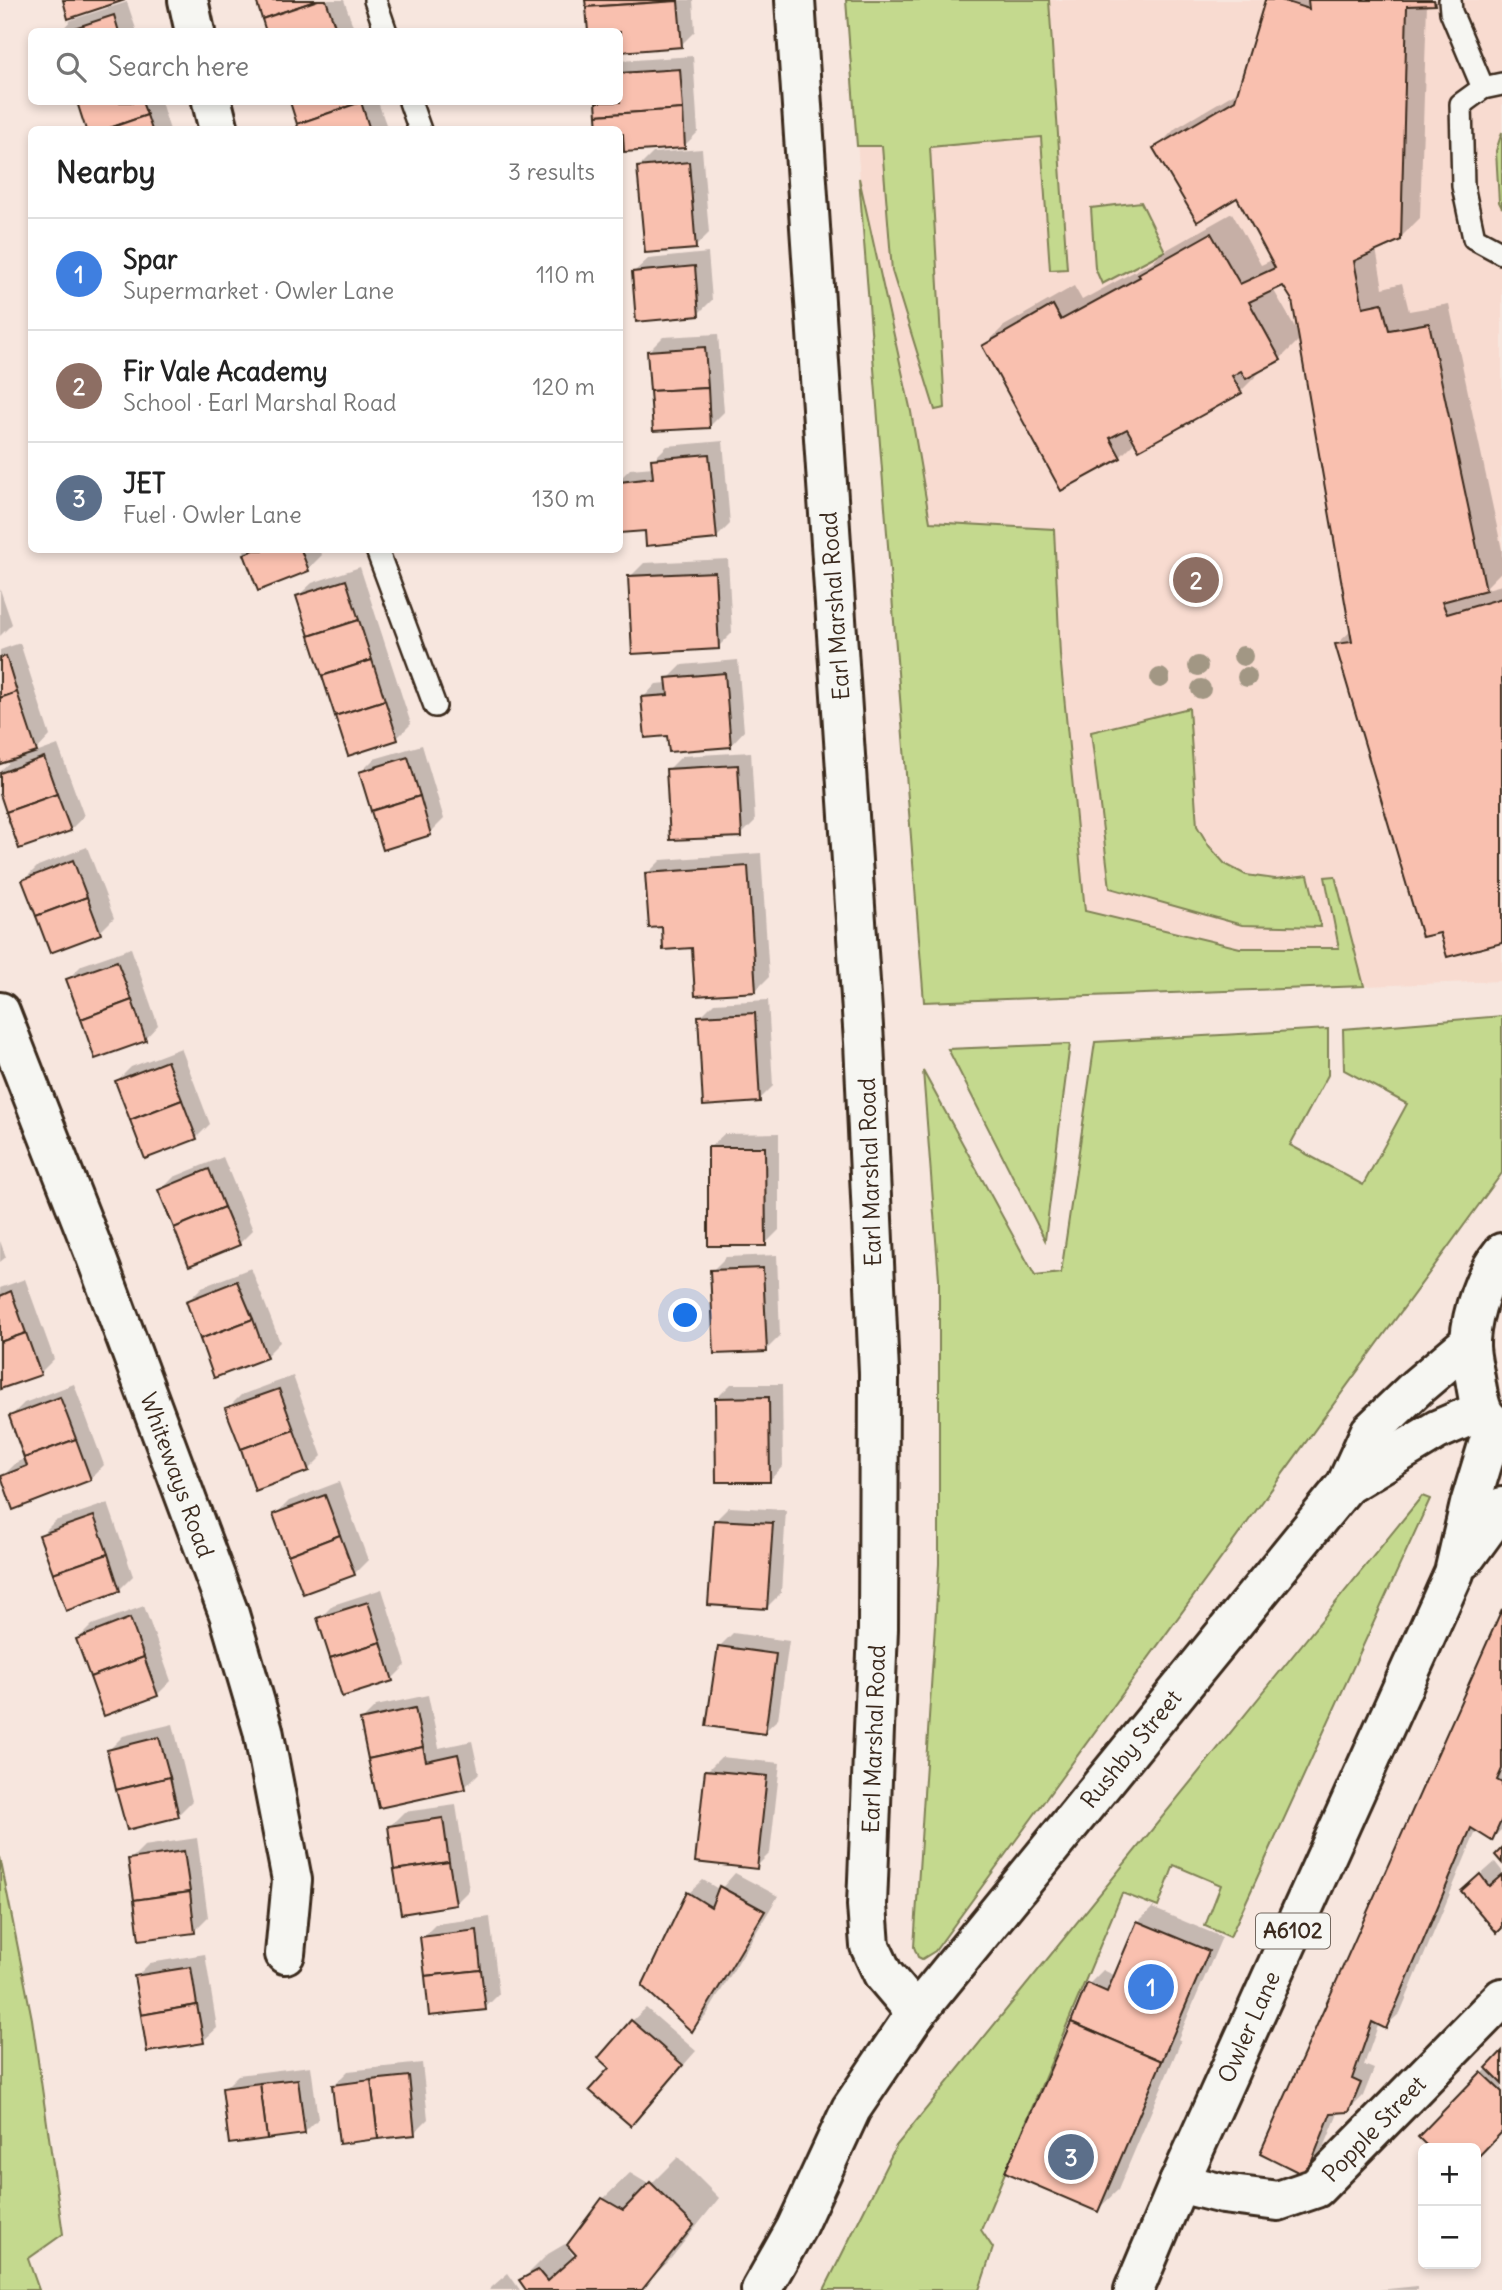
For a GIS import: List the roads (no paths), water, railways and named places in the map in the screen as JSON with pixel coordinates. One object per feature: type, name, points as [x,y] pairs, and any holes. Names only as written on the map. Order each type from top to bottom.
[{"type":"street","points":[[188,0],[194,28]]},
{"type":"street","name":"Earl Marshal Road","points":[[795,0],[864,1042],[878,1346],[878,1629],[867,1905],[870,1946],[883,1974],[916,2013]]},
{"type":"street","points":[[213,105],[218,126]]},
{"type":"street","name":"Whiteways Road","points":[[0,1012],[96,1257],[229,1615],[263,1730],[292,1880],[285,1954]]},
{"type":"street","points":[[1492,1421],[1470,1342],[1477,1305],[1495,1262],[1502,1253]]},
{"type":"street","name":"Rushby Street","points":[[916,2013],[1346,1485],[1370,1432],[1418,1385],[1470,1342]]},
{"type":"street","name":"Rushby Street","points":[[1346,1485],[1437,1430],[1492,1421]]},
{"type":"street","name":"Owler Lane","points":[[1133,2290],[1454,1573],[1492,1421]]},
{"type":"street","name":"Owler Lane","points":[[1454,1573],[1502,1507]]},
{"type":"street","name":"Popple Street","points":[[1179,2183],[1223,2194],[1278,2201],[1317,2188],[1502,1998]]},
{"type":"street","points":[[761,2290],[796,2228],[851,2109],[916,2013]]},
{"type":"lane","points":[[375,0],[385,28]]},
{"type":"lane","points":[[1450,0],[1451,12],[1492,86],[1461,104],[1463,186],[1474,238],[1502,253]]},
{"type":"lane","points":[[411,105],[419,126]]},
{"type":"lane","points":[[378,553],[435,706]]},
{"type":"place","name":"Fir Vale Academy","points":[[1196,580]]},
{"type":"place","name":"Spar","points":[[1151,1987]]},
{"type":"place","name":"JET","points":[[1071,2157]]}]
